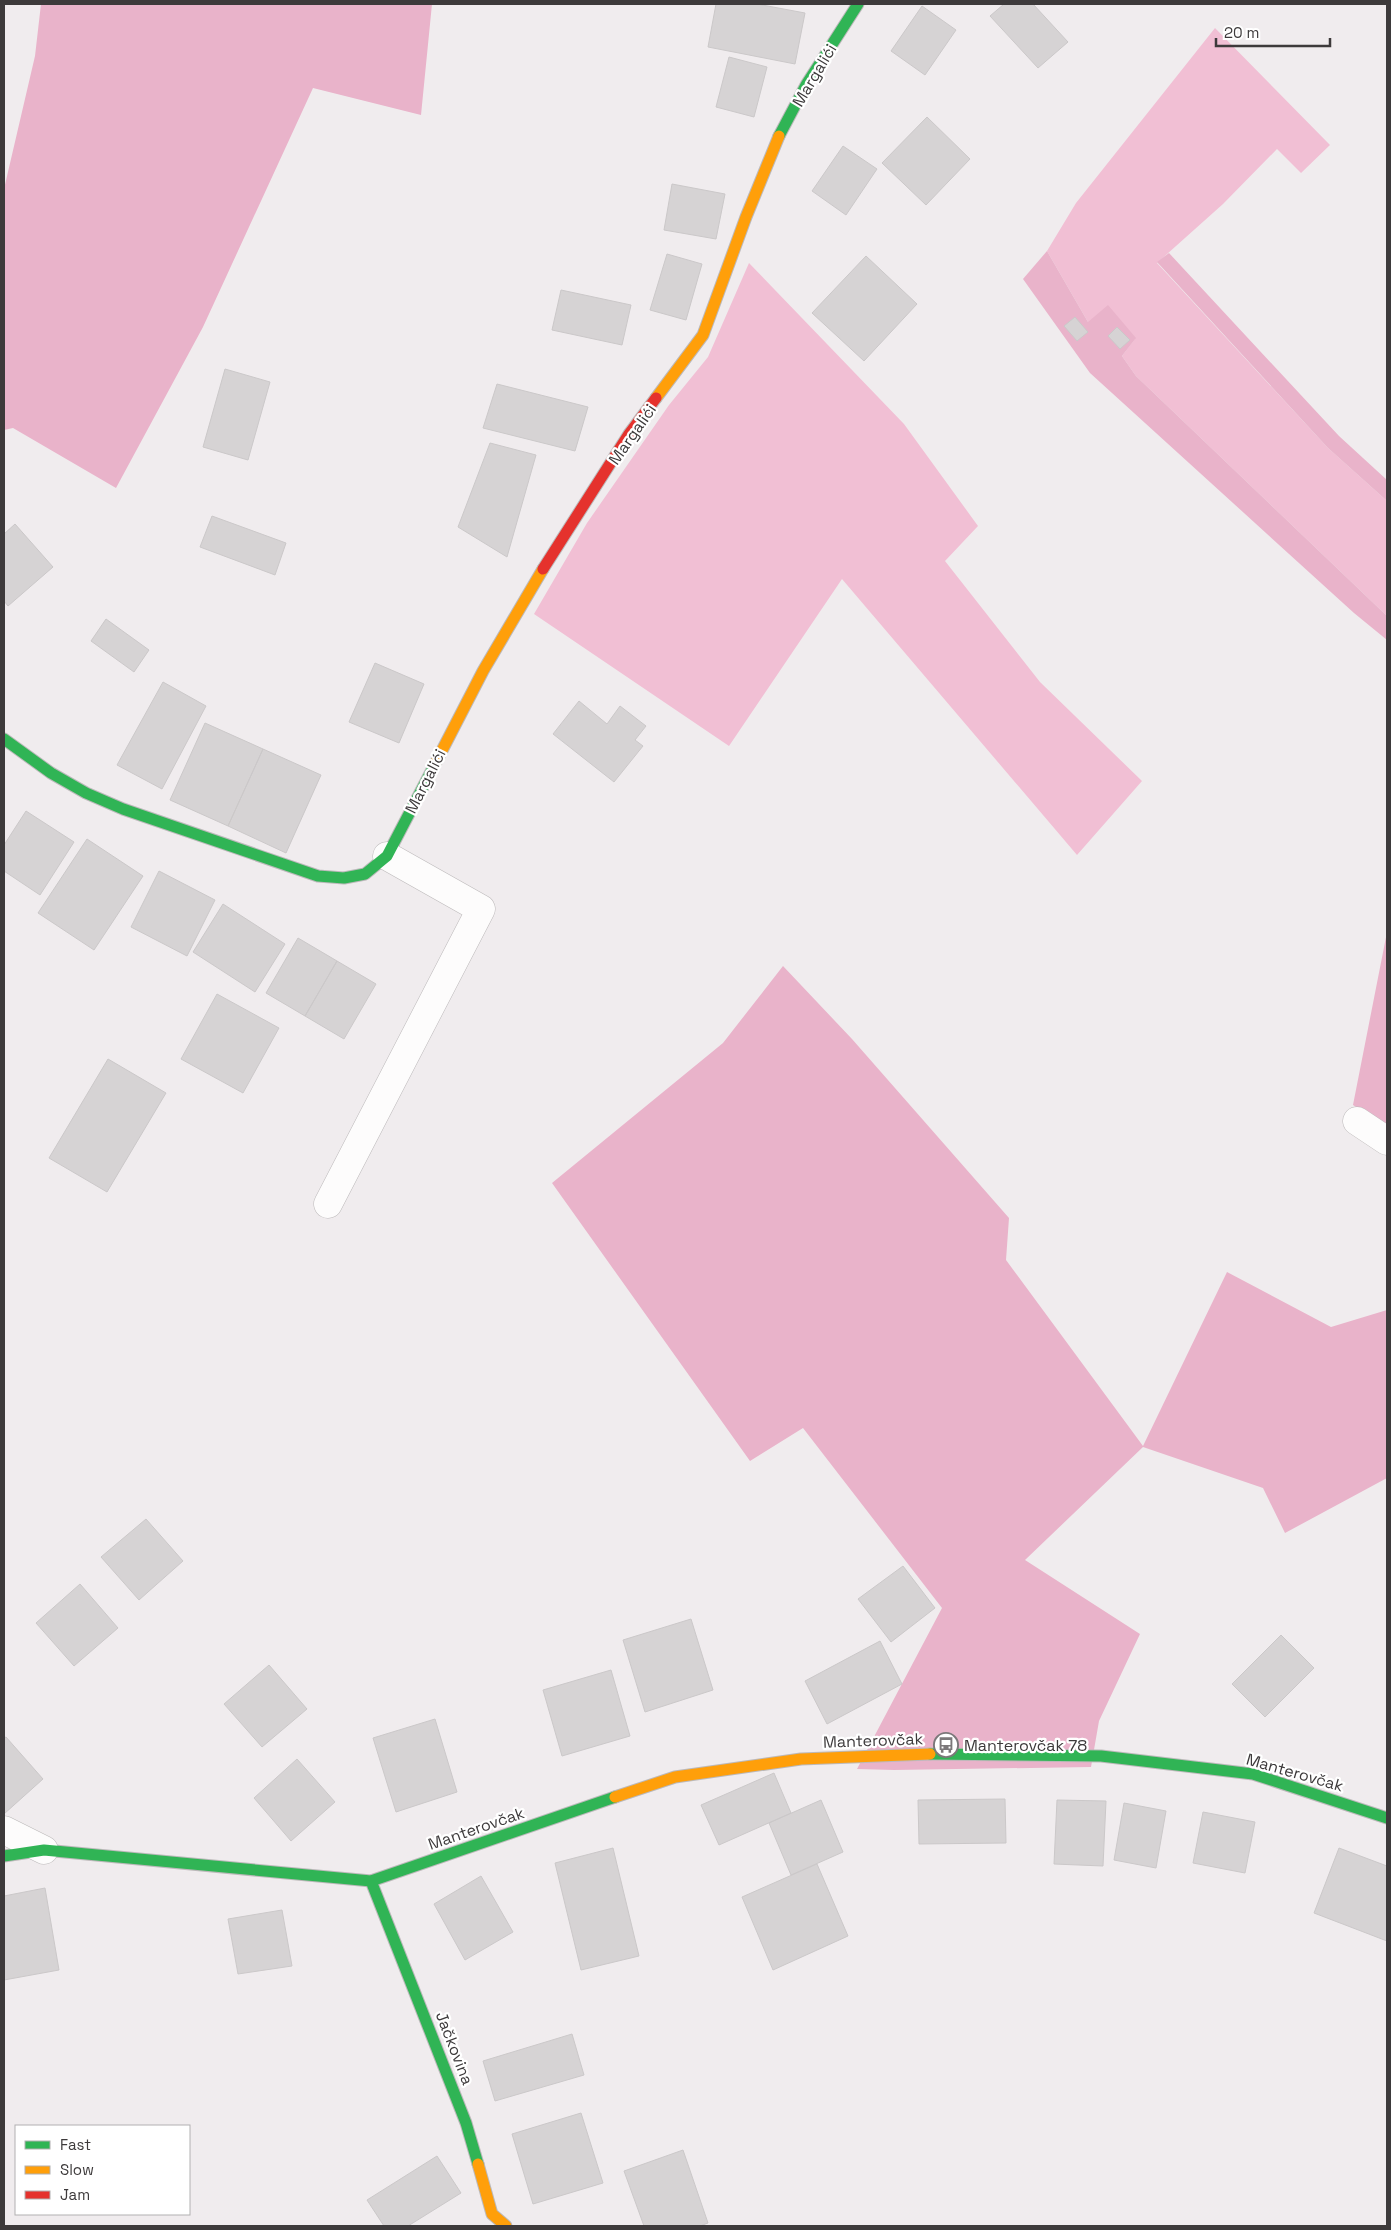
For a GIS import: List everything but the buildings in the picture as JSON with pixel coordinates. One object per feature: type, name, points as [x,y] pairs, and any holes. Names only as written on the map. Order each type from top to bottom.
[{"type":"street","name":"Margalići","points":[[4,739],[51,773],[86,793],[123,809],[318,876],[344,878],[365,874],[387,856],[483,671],[541,572],[629,434],[703,335],[746,217],[779,136],[806,86],[858,4]]},
{"type":"street","points":[[328,1204],[481,909],[387,856]]},
{"type":"street","points":[[1357,1121],[1387,1141]]},
{"type":"street","name":"Manterovčak","points":[[371,1880],[675,1777],[801,1759],[912,1754],[1101,1756],[1253,1774],[1387,1818]]},
{"type":"street","points":[[4,1830],[44,1850]]},
{"type":"street","points":[[4,1856],[44,1850],[371,1880]]},
{"type":"street","name":"Jačkovina","points":[[371,1880],[466,2123],[493,2222]]},
{"type":"shaded area","points":[[41,4],[432,4],[421,115],[313,88],[203,327],[116,488],[13,428],[4,430],[4,189],[35,56]]},
{"type":"shaded area","points":[[1215,28],[1330,145],[1301,173],[1277,149],[1223,204],[1157,263],[1328,448],[1387,501],[1387,616],[1136,376],[1122,356],[1135,339],[1088,322],[1047,251],[1076,203]]},
{"type":"shaded area","points":[[1047,251],[1088,322],[1108,305],[1136,338],[1122,356],[1136,376],[1387,616],[1387,640],[1354,613],[1090,373],[1023,279]]},
{"type":"shaded area","points":[[1169,253],[1339,436],[1387,480],[1387,501],[1328,448],[1157,262]]},
{"type":"shaded area","points":[[749,263],[904,424],[978,526],[945,561],[1040,682],[1142,781],[1077,855],[842,579],[729,746],[534,614],[587,523],[669,405],[708,357]]},
{"type":"shaded area","points":[[1387,932],[1387,1127],[1353,1105]]},
{"type":"shaded area","points":[[783,966],[852,1039],[1009,1218],[1006,1260],[1143,1446],[1227,1272],[1331,1327],[1387,1310],[1387,1478],[1285,1533],[1263,1488],[1143,1447],[1025,1560],[1140,1634],[1099,1721],[1091,1767],[857,1769],[942,1608],[803,1428],[750,1461],[552,1183],[723,1043]]},
{"type":"traffic: fast","points":[[779,136],[806,85],[858,4]]},
{"type":"traffic: fast","points":[[4,739],[51,773],[86,793],[123,809],[318,876],[344,878],[365,874],[387,856],[434,766]]},
{"type":"traffic: fast","points":[[930,1754],[1101,1756],[1253,1774],[1387,1818]]},
{"type":"traffic: fast","points":[[4,1856],[44,1850],[371,1881],[615,1797]]},
{"type":"traffic: fast","points":[[371,1881],[466,2123],[478,2164]]},
{"type":"traffic: slow","points":[[656,398],[703,335],[746,217],[779,136]]},
{"type":"traffic: slow","points":[[434,766],[483,671],[543,569]]},
{"type":"traffic: slow","points":[[615,1797],[675,1777],[801,1759],[930,1754]]},
{"type":"traffic: slow","points":[[478,2164],[492,2214],[506,2226]]},
{"type":"traffic: jam","points":[[543,569],[629,434],[656,398]]},
{"type":"place","name":"Manterovčak 78","points":[[946,1745]]}]
